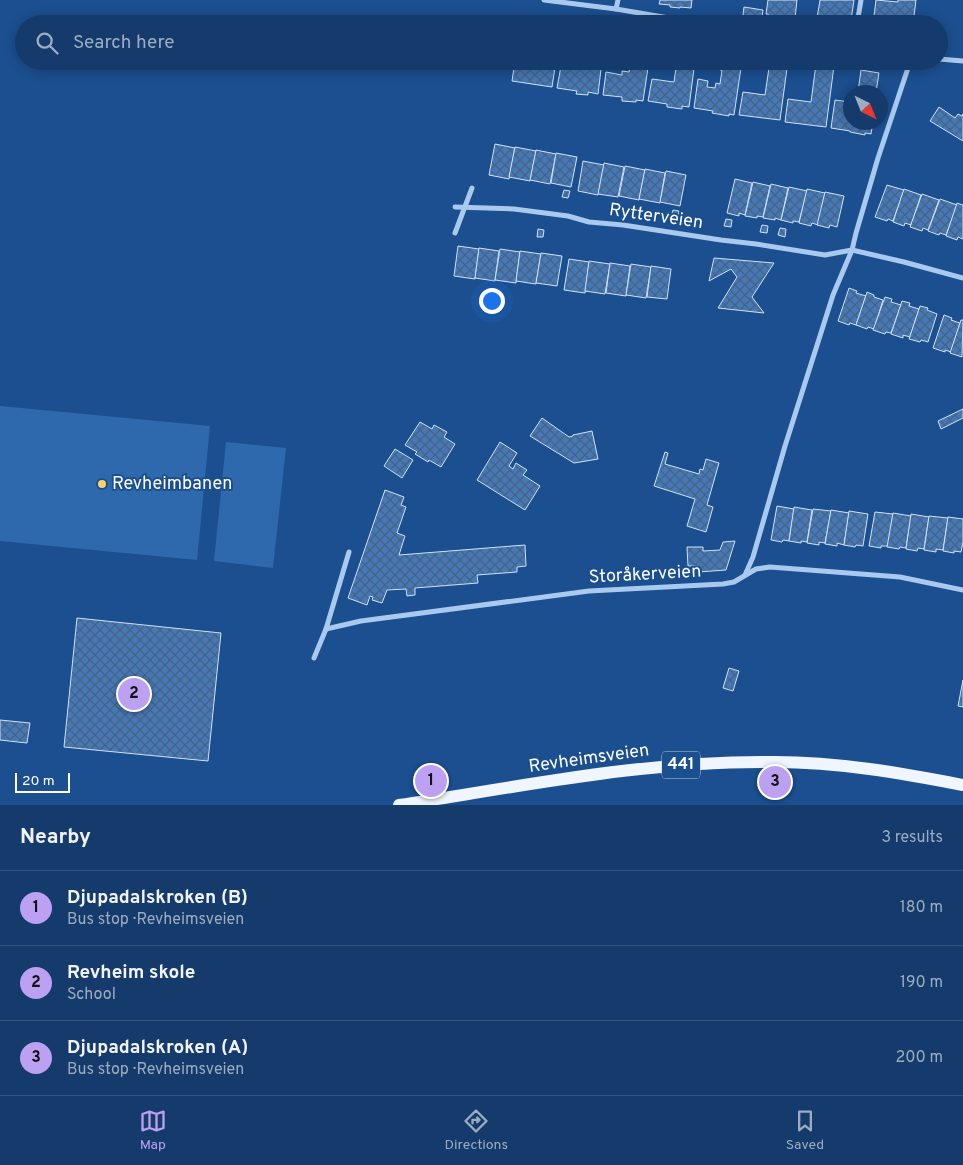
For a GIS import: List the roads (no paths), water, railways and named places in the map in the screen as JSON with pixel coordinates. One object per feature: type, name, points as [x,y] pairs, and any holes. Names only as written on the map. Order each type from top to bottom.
[{"type":"main road","name":"Revheimsveien","points":[[400,805],[616,771],[690,764],[775,762],[832,764],[913,775],[963,785]]},
{"type":"street","points":[[544,0],[651,15]]},
{"type":"street","points":[[616,9],[618,0]]},
{"type":"street","points":[[858,15],[860,0]]},
{"type":"street","points":[[948,60],[963,61]]},
{"type":"street","points":[[744,576],[753,557],[785,446],[833,295],[852,250],[860,216],[906,70]]},
{"type":"street","points":[[455,233],[472,188]]},
{"type":"street","name":"Rytterveien","points":[[456,207],[514,209],[568,216],[589,222],[623,225],[825,255],[852,250],[963,278]]},
{"type":"street","points":[[314,658],[326,629],[349,552]]},
{"type":"street","name":"Storåkerveien","points":[[326,629],[361,621],[589,591],[723,584],[734,582],[756,569],[770,568],[900,577],[963,590]]},
{"type":"place","name":"Revheimbanen","points":[[102,484]]},
{"type":"place","name":"Revheim skole","points":[[134,694]]},
{"type":"place","name":"Djupadalskroken (B)","points":[[431,781]]},
{"type":"place","name":"Djupadalskroken (A)","points":[[775,782]]}]
